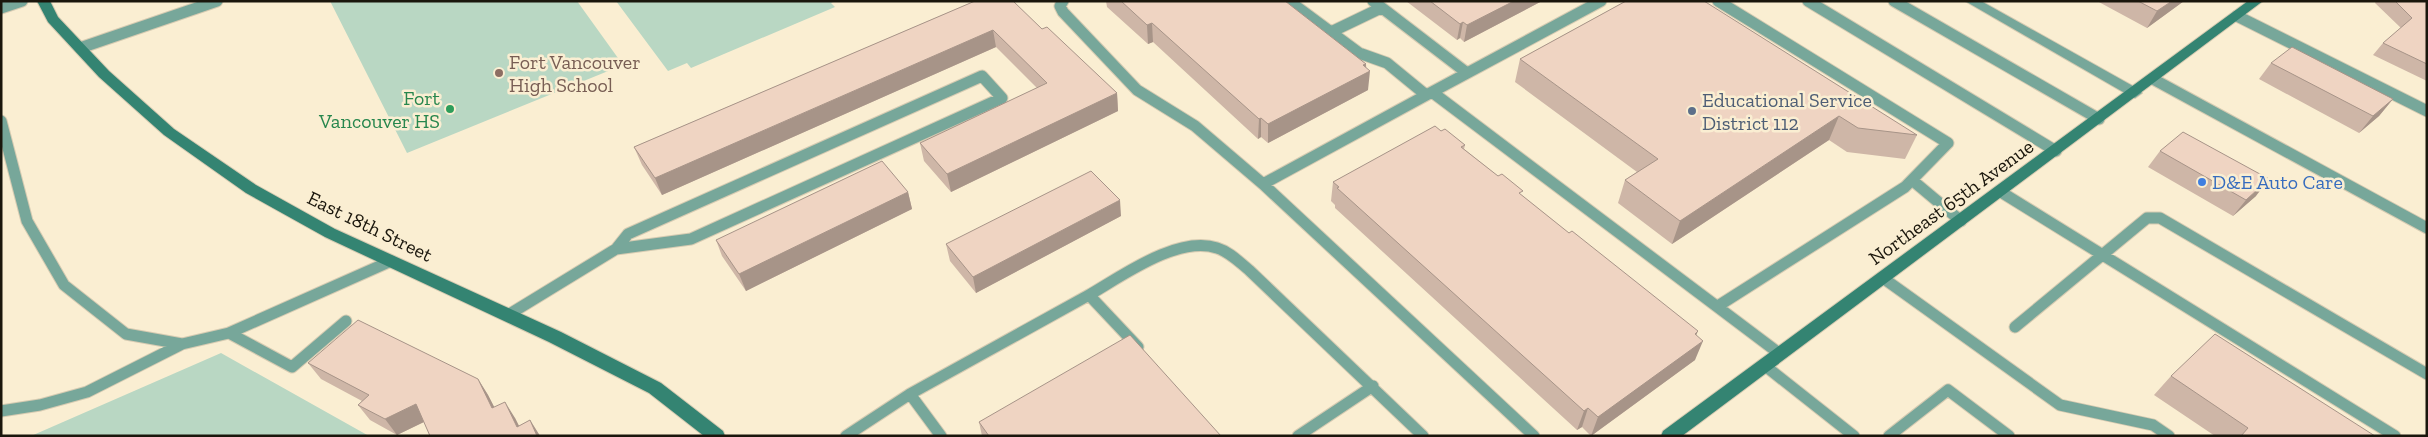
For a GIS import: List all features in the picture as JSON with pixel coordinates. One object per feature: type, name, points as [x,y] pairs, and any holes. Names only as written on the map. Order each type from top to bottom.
[{"type":"street","name":"East 18th Street","points":[[43,1],[53,19],[104,74],[169,132],[251,189],[314,224],[508,315],[655,388],[717,436]]},
{"type":"street","points":[[1971,1],[2135,93]]},
{"type":"street","name":"Northeast 65th Avenue","points":[[1669,436],[2257,1]]},
{"type":"lane","points":[[1,8],[22,1]]},
{"type":"lane","points":[[80,48],[217,1]]},
{"type":"lane","points":[[1063,1],[1060,6],[1063,12],[1137,90],[1195,126],[1263,184],[1534,436]]},
{"type":"lane","points":[[1289,1],[1359,52],[1388,64],[1429,93],[1718,306],[1780,354]]},
{"type":"lane","points":[[1263,184],[1601,1]]},
{"type":"lane","points":[[1718,1],[1948,143],[1905,187],[1718,306]]},
{"type":"lane","points":[[1808,1],[2056,150]]},
{"type":"lane","points":[[1894,1],[2099,119]]},
{"type":"lane","points":[[1331,32],[1377,4],[1467,73]]},
{"type":"lane","points":[[2237,16],[2427,111]]},
{"type":"lane","points":[[508,315],[616,250],[628,234],[982,76],[1002,98],[691,239],[616,250]]},
{"type":"lane","points":[[2154,79],[2427,228]]},
{"type":"lane","points":[[1,121],[27,222],[64,285],[126,334],[182,344]]},
{"type":"lane","points":[[1912,180],[1961,221]]},
{"type":"lane","points":[[2001,192],[2395,436]]},
{"type":"lane","points":[[2015,327],[2147,218],[2160,218],[2427,374]]},
{"type":"lane","points":[[846,436],[910,394],[1168,252],[1210,246],[1227,252],[1249,270],[1423,436]]},
{"type":"lane","points":[[1,410],[40,405],[87,392],[182,344],[228,333],[391,261]]},
{"type":"lane","points":[[1883,278],[2060,405],[2153,425],[2169,436]]},
{"type":"lane","points":[[1089,295],[1148,358]]},
{"type":"lane","points":[[228,333],[292,367],[346,321]]},
{"type":"lane","points":[[1764,366],[1854,436]]},
{"type":"lane","points":[[1298,436],[1372,386]]},
{"type":"lane","points":[[1889,436],[1948,390],[2009,436]]},
{"type":"lane","points":[[910,394],[941,436]]},
{"type":"green space","name":"Fort Vancouver HS","points":[[330,1],[577,1],[623,65],[407,153]]},
{"type":"green space","points":[[616,1],[835,1],[831,3],[835,7],[691,68],[687,63],[668,71]]},
{"type":"green space","points":[[221,353],[369,436],[31,436]]},
{"type":"building","points":[[975,1],[1013,1],[1042,29],[1047,27],[1117,93],[947,174],[920,143],[1047,83],[993,30],[655,178],[634,147]]},
{"type":"building","points":[[1121,1],[1285,1],[1366,64],[1363,65],[1370,71],[1268,124],[1261,118],[1259,119],[1152,23],[1147,25]]},
{"type":"building","points":[[1430,1],[1514,1],[1467,25],[1463,22],[1460,24]]},
{"type":"building","name":"Educational Service District 112","points":[[1626,1],[1704,1],[1917,135],[1858,128],[1839,116],[1680,221],[1625,180],[1658,159],[1520,59]]},
{"type":"building","points":[[2138,1],[2172,1],[2157,11]]},
{"type":"building","points":[[2395,1],[2427,1],[2427,64],[2383,43],[2412,18]]},
{"type":"building","points":[[2292,47],[2393,99],[2373,116],[2271,63]]},
{"type":"building","points":[[1435,126],[1441,131],[1445,129],[1465,145],[1461,147],[1498,176],[1502,174],[1523,191],[1519,193],[1569,233],[1572,231],[1698,331],[1695,334],[1703,341],[1598,417],[1588,408],[1584,411],[1337,188],[1339,187],[1333,182]]},
{"type":"building","points":[[2183,132],[2269,179],[2246,200],[2160,151]]},
{"type":"building","points":[[882,161],[908,192],[739,274],[716,240]]},
{"type":"building","points":[[1091,171],[1120,200],[973,277],[946,244]]},
{"type":"building","points":[[358,320],[478,379],[492,408],[505,402],[517,427],[530,420],[537,436],[430,436],[416,404],[385,419],[358,405],[369,395],[308,363]]},
{"type":"building","points":[[2215,334],[2375,436],[2241,436],[2248,428],[2171,376]]},
{"type":"building","points":[[1130,335],[1221,436],[989,436],[979,422]]},
{"type":"place","name":"Fort Vancouver High School","points":[[499,73]]},
{"type":"place","name":"Fort Vancouver HS","points":[[450,109]]},
{"type":"place","name":"Educational Service District 112","points":[[1692,111]]},
{"type":"place","name":"D&E Auto Care","points":[[2202,182]]}]
